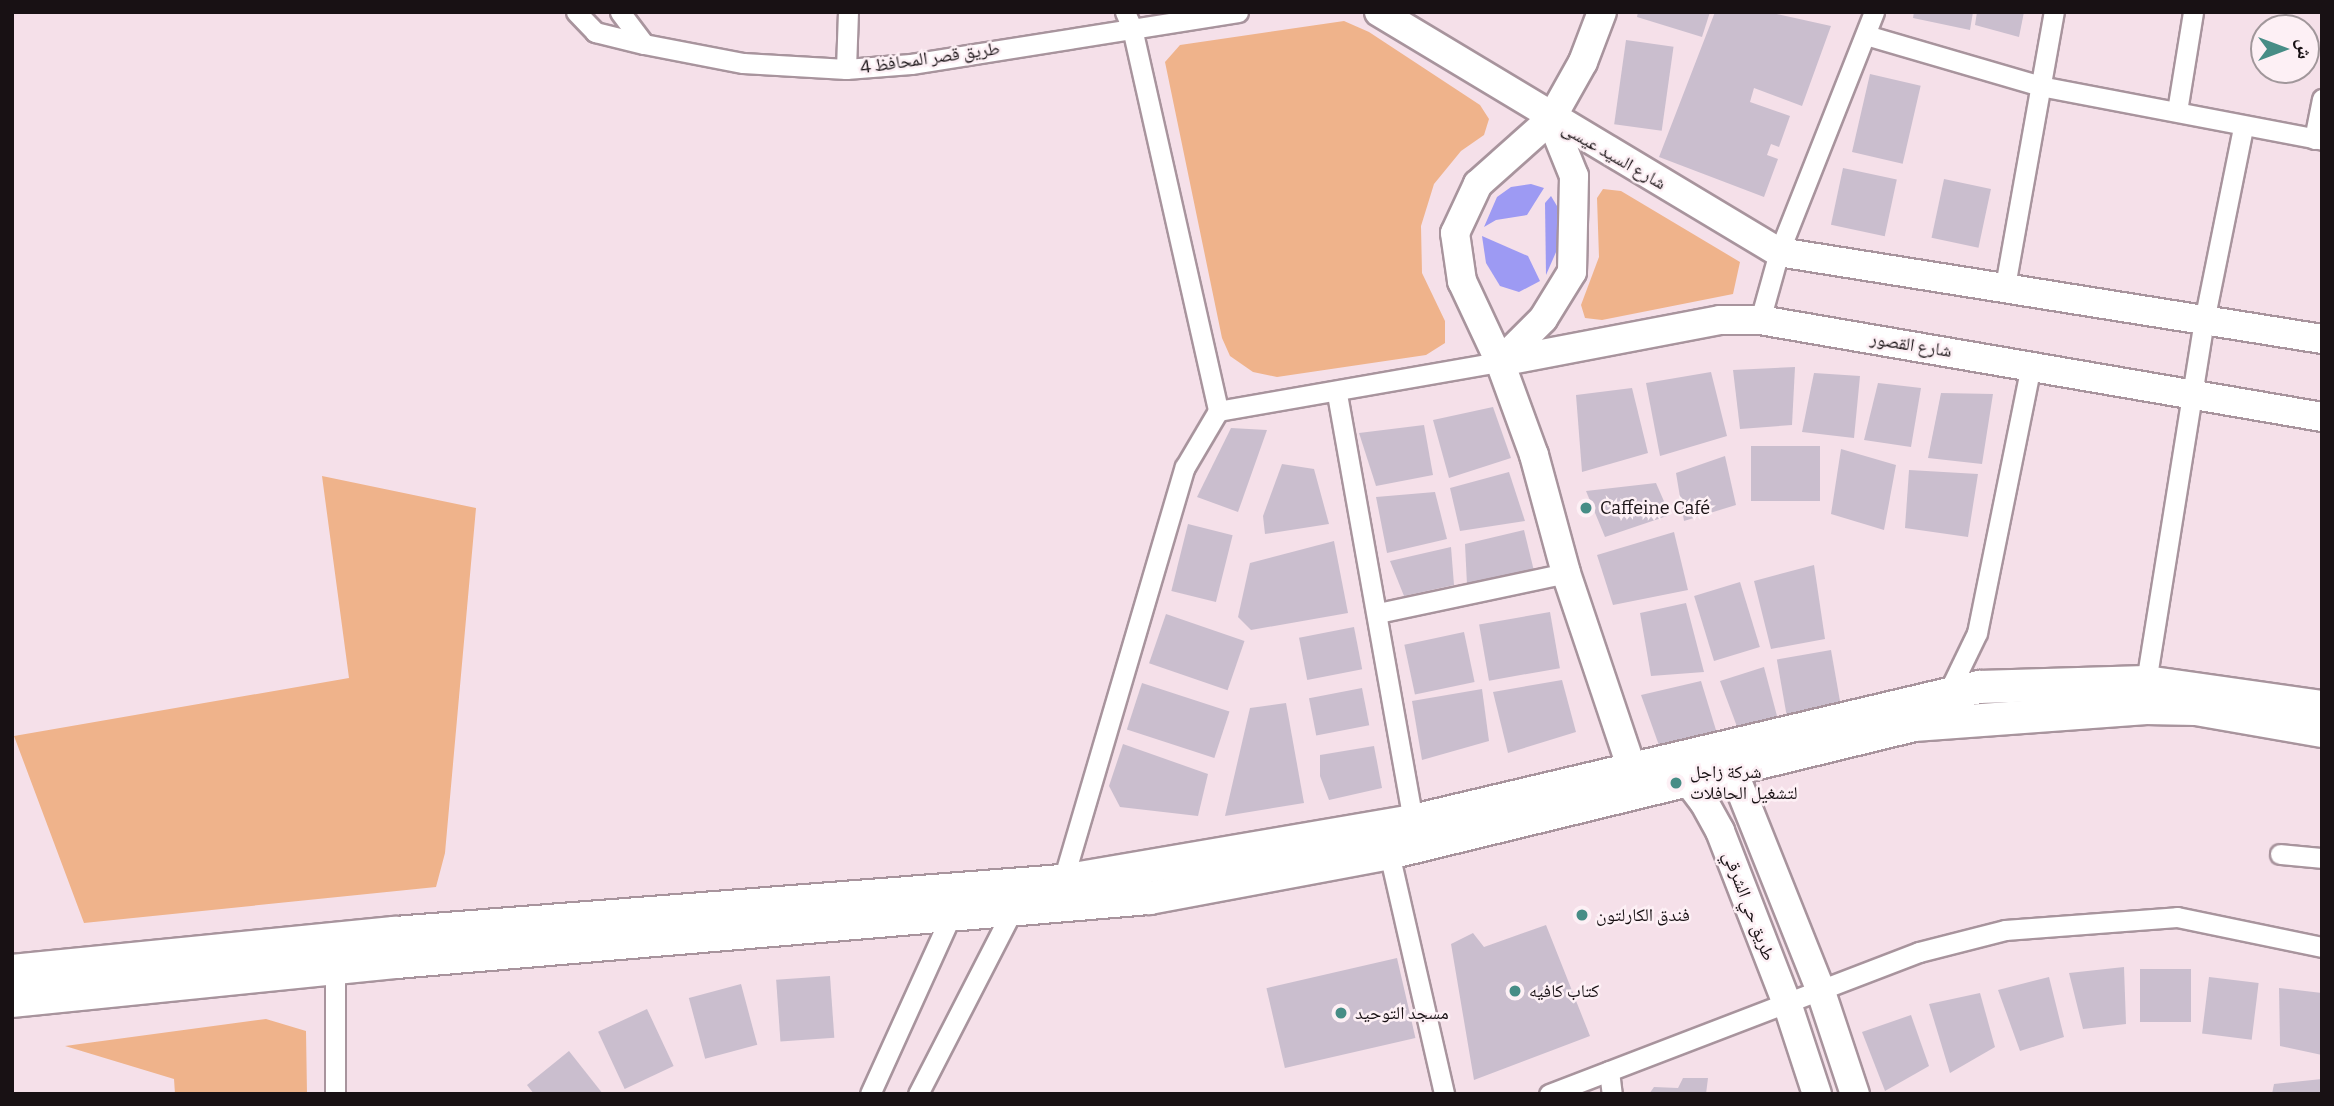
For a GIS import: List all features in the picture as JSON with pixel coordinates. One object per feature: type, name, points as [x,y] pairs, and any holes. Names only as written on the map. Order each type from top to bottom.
[{"type":"main road","points":[[1060,894],[1149,898],[1389,853],[1979,687],[2146,682],[2322,707]]},
{"type":"main road","points":[[12,971],[395,933],[956,904],[1060,894],[1412,821],[1631,766],[1695,767],[1734,771],[1914,725],[2171,709],[2322,731]]},
{"type":"main road","points":[[12,1002],[956,904]]},
{"type":"street","name":"طريق قصر المحافظ 4","points":[[576,12],[595,32],[644,44],[743,63],[846,69],[911,64],[1129,20],[1238,12]]},
{"type":"street","points":[[620,12],[644,44]]},
{"type":"street","points":[[846,69],[848,12]]},
{"type":"street","points":[[1218,411],[1337,394],[1500,362],[1542,319],[1572,272],[1574,176],[1551,119],[1379,12]]},
{"type":"street","name":"شارع السيد عيسى","points":[[1602,12],[1583,62],[1551,119],[1779,252]]},
{"type":"street","points":[[1760,320],[1779,252],[1874,12]]},
{"type":"street","points":[[2005,286],[2054,12]]},
{"type":"street","points":[[2177,111],[2193,12]]},
{"type":"street","points":[[1060,894],[1185,467],[1218,411],[1129,20]]},
{"type":"street","points":[[1866,35],[2040,86],[2177,111],[2243,128],[2318,140],[2322,99]]},
{"type":"street","points":[[1551,119],[1478,184],[1455,233],[1462,281],[1500,362],[1534,455],[1566,573],[1631,766]]},
{"type":"street","points":[[2146,682],[2204,321],[2243,128]]},
{"type":"street","points":[[1779,252],[2005,286],[2322,339]]},
{"type":"street","name":"شارع القصور","points":[[1500,362],[1720,320],[1760,320],[2031,364],[2192,397],[2322,417]]},
{"type":"street","points":[[1914,725],[1950,693],[1977,633],[2031,364]]},
{"type":"street","points":[[1337,394],[1378,613],[1412,821]]},
{"type":"street","points":[[1378,613],[1566,573]]},
{"type":"street","name":"طريق حي الشرقي","points":[[1695,767],[1788,1006],[1816,1094]]},
{"type":"street","points":[[1734,771],[1820,989],[1855,1094]]},
{"type":"street","points":[[1389,853],[1444,1094]]},
{"type":"street","points":[[2280,854],[2322,858]]},
{"type":"street","points":[[918,1094],[1011,900]]},
{"type":"street","points":[[870,1094],[956,904]]},
{"type":"street","points":[[1549,1094],[1788,1006],[1820,989],[1959,939],[2005,930],[2177,917],[2322,947]]},
{"type":"street","points":[[335,968],[335,1094]]},
{"type":"street","points":[[1609,1071],[1612,1094]]},
{"type":"shaded area","points":[[1344,21],[1369,32],[1480,105],[1489,119],[1484,135],[1461,151],[1434,184],[1421,226],[1422,273],[1445,321],[1445,343],[1426,355],[1277,377],[1253,372],[1230,356],[1222,338],[1165,62],[1180,45]]},
{"type":"shaded area","points":[[1531,184],[1544,188],[1527,215],[1496,220],[1484,227],[1497,197],[1511,187]]},
{"type":"shaded area","points":[[1603,189],[1621,191],[1740,262],[1733,294],[1602,320],[1585,318],[1581,305],[1599,257],[1597,198]]},
{"type":"shaded area","points":[[1551,196],[1560,211],[1560,243],[1546,275],[1545,203]]},
{"type":"shaded area","points":[[1482,236],[1528,256],[1540,281],[1519,292],[1500,286],[1486,263]]},
{"type":"shaded area","points":[[322,476],[476,508],[445,853],[436,887],[84,923],[14,736],[349,678]]},
{"type":"shaded area","points":[[266,1019],[306,1031],[307,1094],[175,1094],[174,1079],[65,1046]]},
{"type":"building","points":[[1638,12],[1710,12],[1702,37],[1637,17]]},
{"type":"building","points":[[1715,12],[1768,12],[1831,26],[1802,106],[1754,88],[1750,102],[1790,116],[1779,147],[1771,144],[1767,155],[1778,159],[1764,197],[1659,157]]},
{"type":"building","points":[[1914,12],[1973,12],[1970,30],[1913,18]]},
{"type":"building","points":[[1977,12],[2024,12],[2019,37],[1975,25]]},
{"type":"building","points":[[1626,40],[1674,47],[1662,131],[1614,124]]},
{"type":"building","points":[[1870,74],[1921,86],[1903,164],[1852,152]]},
{"type":"building","points":[[1843,168],[1897,179],[1885,236],[1831,225]]},
{"type":"building","points":[[1944,179],[1991,189],[1978,248],[1932,238]]},
{"type":"building","points":[[1795,367],[1792,425],[1740,429],[1733,370]]},
{"type":"building","points":[[1711,372],[1727,436],[1660,456],[1646,383]]},
{"type":"building","points":[[1814,373],[1860,376],[1854,438],[1802,432]]},
{"type":"building","points":[[1878,383],[1921,388],[1911,447],[1864,440]]},
{"type":"building","points":[[1632,388],[1648,453],[1582,472],[1576,395]]},
{"type":"building","points":[[1941,393],[1993,394],[1982,464],[1928,458]]},
{"type":"building","points":[[1493,407],[1511,458],[1449,478],[1433,420]]},
{"type":"building","points":[[1424,425],[1433,475],[1376,486],[1359,433]]},
{"type":"building","points":[[1231,428],[1267,430],[1238,512],[1197,497]]},
{"type":"building","points":[[1751,446],[1820,446],[1820,501],[1751,501]]},
{"type":"building","points":[[1841,449],[1896,465],[1884,530],[1831,514]]},
{"type":"building","points":[[1725,456],[1736,505],[1684,521],[1676,473]]},
{"type":"building","points":[[1282,464],[1314,469],[1329,524],[1265,534],[1263,516]]},
{"type":"building","points":[[1909,470],[1978,474],[1968,537],[1905,528]]},
{"type":"building","points":[[1509,472],[1525,521],[1460,531],[1450,488]]},
{"type":"building","points":[[1656,483],[1670,515],[1605,537],[1586,491]]},
{"type":"building","points":[[1435,492],[1447,539],[1387,553],[1376,497]]},
{"type":"building","points":[[1188,524],[1233,535],[1216,602],[1171,591]]},
{"type":"building","points":[[1524,530],[1534,571],[1467,585],[1465,544]]},
{"type":"building","points":[[1674,532],[1688,590],[1613,605],[1597,555]]},
{"type":"building","points":[[1334,541],[1348,613],[1251,630],[1238,617],[1250,563]]},
{"type":"building","points":[[1451,547],[1454,585],[1404,596],[1390,561]]},
{"type":"building","points":[[1814,565],[1825,639],[1771,649],[1754,581]]},
{"type":"building","points":[[1740,582],[1760,647],[1714,661],[1694,596]]},
{"type":"building","points":[[1686,603],[1704,672],[1651,676],[1640,613]]},
{"type":"building","points":[[1550,612],[1560,668],[1489,681],[1479,625]]},
{"type":"building","points":[[1166,614],[1244,641],[1228,690],[1149,663]]},
{"type":"building","points":[[1354,627],[1362,669],[1307,680],[1299,638]]},
{"type":"building","points":[[1464,632],[1475,682],[1415,695],[1404,645]]},
{"type":"building","points":[[1831,650],[1841,704],[1786,714],[1777,660]]},
{"type":"building","points":[[1764,667],[1777,716],[1739,732],[1720,681]]},
{"type":"building","points":[[1562,680],[1576,732],[1508,753],[1493,692]]},
{"type":"building","points":[[1701,681],[1719,740],[1661,751],[1641,695]]},
{"type":"building","points":[[1142,683],[1229,711],[1214,758],[1127,730]]},
{"type":"building","points":[[1362,688],[1369,725],[1316,736],[1309,698]]},
{"type":"building","points":[[1482,689],[1489,741],[1422,760],[1412,701]]},
{"type":"building","points":[[1286,703],[1304,803],[1225,816],[1250,708]]},
{"type":"building","points":[[1123,744],[1208,774],[1198,816],[1120,807],[1109,786]]},
{"type":"building","points":[[1374,746],[1382,788],[1329,800],[1320,776],[1320,755]]},
{"type":"building","name":"كتاب كافيه","points":[[1546,925],[1590,1036],[1474,1080],[1451,944],[1473,933],[1484,947]]},
{"type":"building","name":"مسجد التوحيد","points":[[1397,958],[1415,1038],[1285,1068],[1266,988]]},
{"type":"building","points":[[2124,967],[2126,1024],[2083,1029],[2069,973]]},
{"type":"building","points":[[2140,969],[2191,969],[2191,1022],[2140,1022]]},
{"type":"building","points":[[830,976],[834,1038],[780,1042],[776,980]]},
{"type":"building","points":[[2049,977],[2064,1037],[2020,1051],[1998,990]]},
{"type":"building","points":[[2209,977],[2259,983],[2252,1040],[2202,1034]]},
{"type":"building","points":[[741,984],[757,1045],[705,1059],[689,998]]},
{"type":"building","points":[[2279,988],[2322,993],[2322,1055],[2280,1046]]},
{"type":"building","points":[[1980,993],[1995,1047],[1950,1073],[1929,1004]]},
{"type":"building","points":[[647,1009],[674,1066],[625,1089],[598,1032]]},
{"type":"building","points":[[1911,1015],[1929,1066],[1885,1091],[1862,1032]]},
{"type":"building","points":[[569,1051],[603,1094],[534,1094],[527,1085]]},
{"type":"building","points":[[1683,1078],[1708,1078],[1706,1094],[1649,1094],[1654,1087],[1678,1088]]},
{"type":"building","points":[[2322,1079],[2322,1094],[2272,1094],[2274,1084]]},
{"type":"place","name":"Caffeine Café","points":[[1586,508]]},
{"type":"place","name":"شركة زاجل لتشغيل الحافلات","points":[[1676,783]]},
{"type":"place","name":"فندق الكارلتون","points":[[1582,915]]},
{"type":"place","name":"كتاب كافيه","points":[[1515,991]]},
{"type":"place","name":"مسجد التوحيد","points":[[1341,1013]]}]
